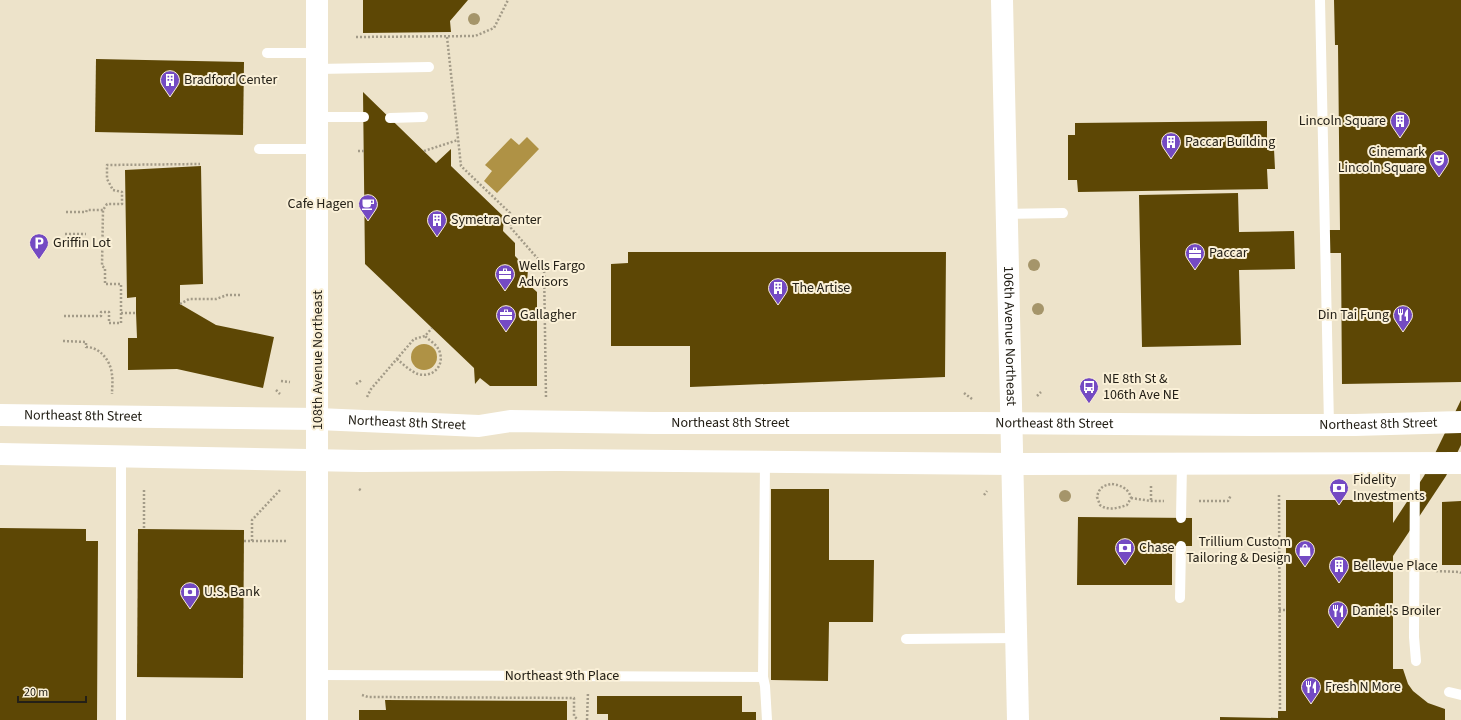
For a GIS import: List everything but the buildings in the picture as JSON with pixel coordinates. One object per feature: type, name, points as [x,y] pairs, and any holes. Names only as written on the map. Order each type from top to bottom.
[{"type":"main road","name":"108th Avenue Northeast","points":[[317,0],[317,720]]},
{"type":"main road","name":"106th Avenue Northeast","points":[[1002,0],[1018,720]]},
{"type":"main road","name":"Northeast 8th Street","points":[[0,415],[318,419],[479,426],[510,421],[669,423],[1329,425],[1461,422]]},
{"type":"main road","points":[[0,454],[361,460],[559,460],[1012,464],[1461,463]]},
{"type":"lane","points":[[1320,0],[1329,425]]},
{"type":"lane","points":[[267,53],[317,61],[429,67]]},
{"type":"lane","points":[[317,117],[364,117]]},
{"type":"lane","points":[[390,118],[423,117]]},
{"type":"lane","points":[[259,149],[317,149]]},
{"type":"lane","points":[[1006,214],[1063,213]]},
{"type":"lane","points":[[121,456],[121,720]]},
{"type":"lane","points":[[765,462],[763,677],[767,720]]},
{"type":"lane","points":[[1415,463],[1414,637],[1416,661]]},
{"type":"lane","points":[[1181,518],[1182,464]]},
{"type":"lane","points":[[1180,598],[1181,546]]},
{"type":"lane","points":[[906,639],[1016,638]]},
{"type":"lane","name":"Northeast 9th Place","points":[[318,675],[763,677]]},
{"type":"lane","points":[[1449,692],[1461,695]]},
{"type":"path","points":[[356,38],[475,36],[494,28],[508,0]]},
{"type":"path","points":[[447,37],[461,166],[510,213],[511,228],[544,266],[546,398]]},
{"type":"path","points":[[424,151],[458,140]]},
{"type":"path","points":[[358,151],[364,151]]},
{"type":"path","points":[[64,316],[101,316],[101,312],[109,312],[109,323],[121,323],[121,284],[105,284],[105,268],[102,266],[103,210],[107,204],[122,204],[122,192],[113,190],[107,179],[107,165],[200,164]]},
{"type":"path","points":[[66,212],[103,210]]},
{"type":"path","points":[[65,234],[86,234]]},
{"type":"path","points":[[180,304],[189,299],[216,299],[227,295],[241,295]]},
{"type":"path","points":[[121,313],[136,313]]},
{"type":"path","points":[[367,397],[371,389],[414,339],[425,336],[432,328]]},
{"type":"path","points":[[397,359],[411,371],[419,374],[426,375],[437,370],[439,366],[440,352],[437,347],[425,336]]},
{"type":"path","points":[[63,341],[86,342],[86,347],[91,347],[98,350],[104,356],[113,376],[112,394]]},
{"type":"path","points":[[356,384],[362,380]]},
{"type":"path","points":[[281,381],[290,382]]},
{"type":"path","points":[[276,390],[280,394]]},
{"type":"path","points":[[1037,396],[1041,392]]},
{"type":"path","points":[[964,393],[972,399]]},
{"type":"path","points":[[1118,484],[1130,492],[1131,498],[1128,505],[1108,508],[1100,505],[1097,497],[1102,486],[1118,484]]},
{"type":"path","points":[[1151,486],[1151,501]]},
{"type":"path","points":[[252,541],[252,520],[281,489]]},
{"type":"path","points":[[144,490],[144,529]]},
{"type":"path","points":[[984,495],[987,491]]},
{"type":"path","points":[[1199,501],[1228,501],[1231,495]]},
{"type":"path","points":[[1279,495],[1280,711]]},
{"type":"path","points":[[1131,498],[1151,501],[1166,501]]},
{"type":"path","points":[[244,541],[287,541]]},
{"type":"path","points":[[1436,571],[1461,573]]},
{"type":"path","points":[[1279,610],[1286,610]]},
{"type":"path","points":[[362,695],[368,697],[574,698],[574,716],[578,720]]},
{"type":"path","points":[[587,695],[587,720]]},
{"type":"shaded area","points":[[527,137],[539,149],[497,193],[484,181],[492,171],[485,165],[511,138],[519,145]]},
{"type":"shaded area","points":[[424,344],[433,348],[437,357],[433,366],[424,370],[415,366],[411,357],[415,348]]},
{"type":"place","name":"Bradford Center","points":[[170,97]]},
{"type":"place","name":"Lincoln Square","points":[[1400,138]]},
{"type":"place","name":"Paccar Building","points":[[1171,159]]},
{"type":"place","name":"Cinemark Lincoln Square","points":[[1439,177]]},
{"type":"place","name":"Cafe Hagen","points":[[368,221]]},
{"type":"place","name":"Symetra Center","points":[[437,237]]},
{"type":"place","name":"Griffin Lot","points":[[39,260]]},
{"type":"place","name":"Paccar","points":[[1195,270]]},
{"type":"place","name":"Wells Fargo Advisors","points":[[505,291]]},
{"type":"place","name":"The Artise","points":[[778,305]]},
{"type":"place","name":"Gallagher","points":[[506,332]]},
{"type":"place","name":"Din Tai Fung","points":[[1403,332]]},
{"type":"place","name":"NE 8th St & 106th Ave NE","points":[[1089,404]]},
{"type":"place","name":"Fidelity Investments","points":[[1339,505]]},
{"type":"place","name":"Chase","points":[[1125,565]]},
{"type":"place","name":"Trillium Custom Tailoring & Design","points":[[1305,567]]},
{"type":"place","name":"Bellevue Place","points":[[1339,583]]},
{"type":"place","name":"U.S. Bank","points":[[190,609]]},
{"type":"place","name":"Daniel's Broiler","points":[[1338,628]]},
{"type":"place","name":"Fresh N More","points":[[1311,704]]}]
